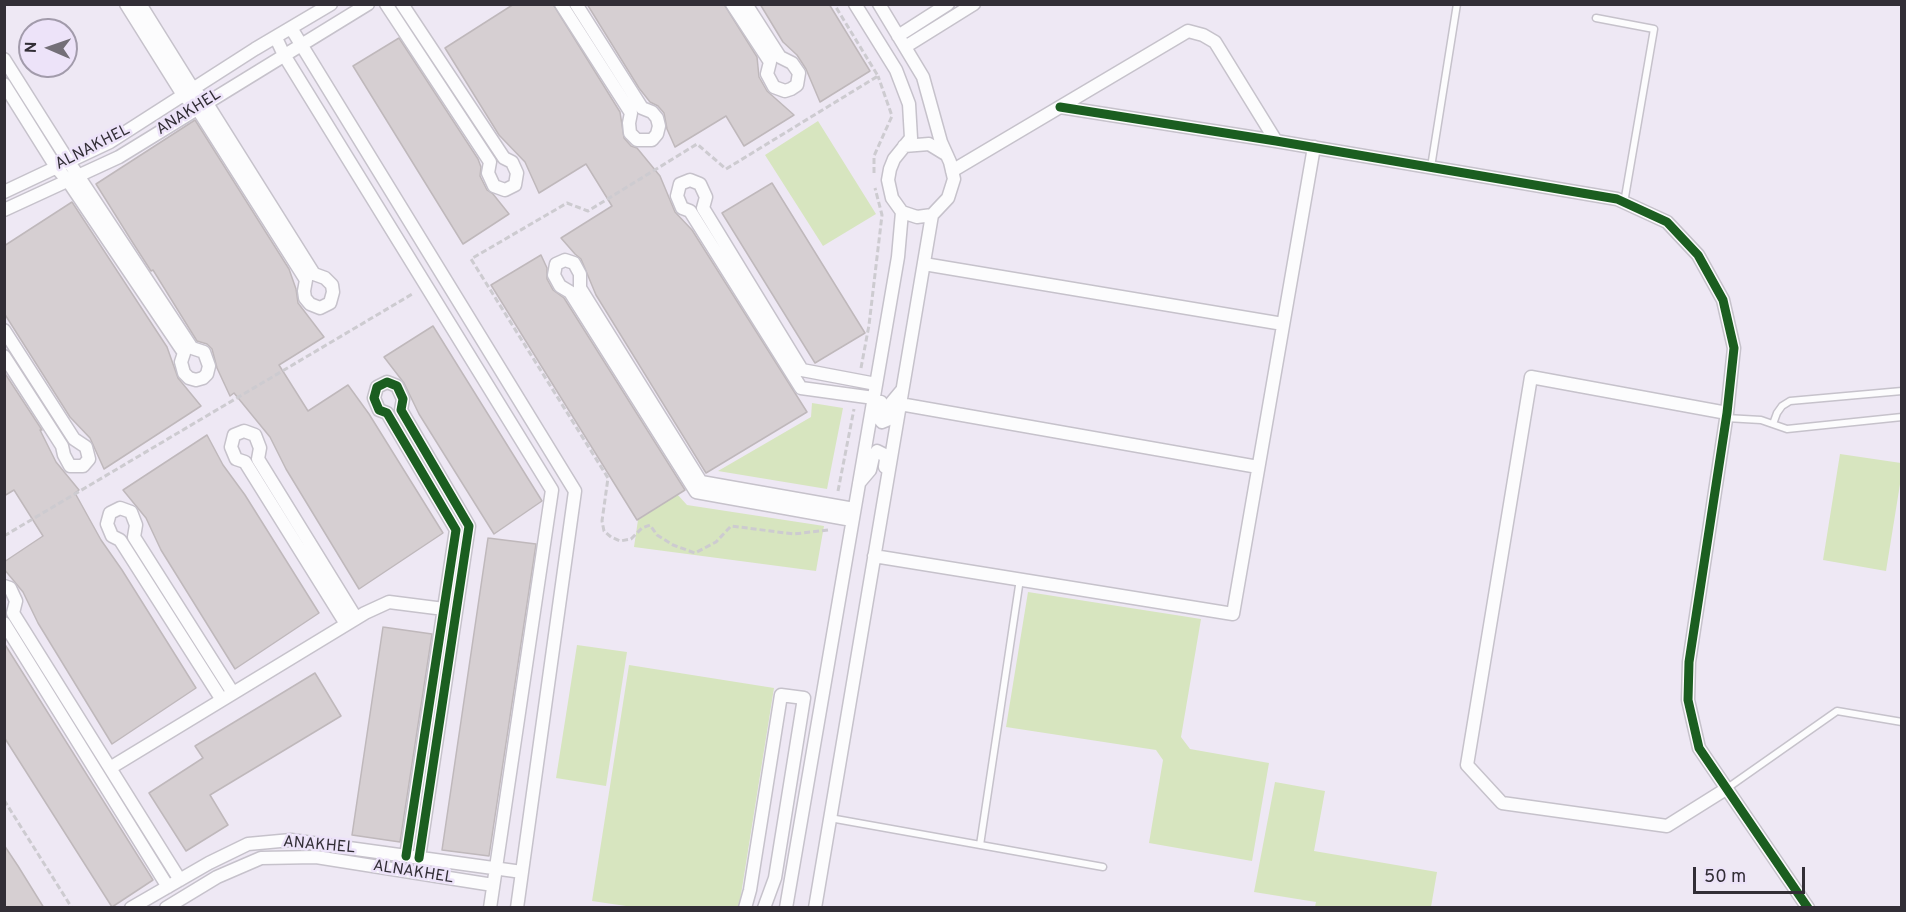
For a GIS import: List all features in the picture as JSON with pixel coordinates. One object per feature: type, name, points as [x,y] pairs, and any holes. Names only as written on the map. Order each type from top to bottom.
[{"type":"street","points":[[126,4],[188,92],[201,105],[314,274],[325,278],[332,285],[330,303],[320,308],[310,304],[305,298],[306,280],[201,105]]},
{"type":"street","points":[[140,4],[188,92]]},
{"type":"street","name":"ALNAKHEL","points":[[4,192],[111,142],[331,4]]},
{"type":"street","name":"ANAKHEL","points":[[4,210],[119,157],[368,4]]},
{"type":"street","points":[[386,4],[490,162],[488,173],[494,186],[505,190],[514,185],[517,173],[512,162],[504,158],[402,4]]},
{"type":"street","points":[[561,4],[631,113],[630,133],[637,140],[652,140],[659,126],[657,118],[652,112],[642,108],[576,4]]},
{"type":"street","points":[[732,4],[770,63],[767,74],[774,87],[784,91],[791,89],[796,85],[799,73],[792,63],[780,57],[746,4]]},
{"type":"street","points":[[855,4],[896,70],[909,104],[911,138],[894,159],[888,180],[892,198],[902,212],[917,217],[932,215]]},
{"type":"street","points":[[815,908],[932,215],[948,198],[954,179],[923,77],[879,4]]},
{"type":"street","points":[[898,36],[948,4]]},
{"type":"street","points":[[905,47],[974,4]]},
{"type":"street","points":[[291,28],[575,491],[517,908]]},
{"type":"street","points":[[952,171],[1188,32],[1203,35],[1215,42],[1276,141]]},
{"type":"street","points":[[276,38],[284,55],[552,490],[490,908]]},
{"type":"street","points":[[4,59],[192,348],[204,352],[209,366],[207,374],[202,378],[196,380],[184,373],[181,362],[184,352],[68,181],[56,167],[4,84]]},
{"type":"street","points":[[1060,107],[1314,147],[1617,199],[1667,222],[1698,255],[1723,300],[1734,348],[1689,662],[1688,700],[1699,748],[1808,908]]},
{"type":"street","points":[[904,146],[929,144],[948,156]]},
{"type":"street","points":[[874,556],[1233,614],[1314,147]]},
{"type":"street","points":[[874,398],[801,388],[690,211],[682,208],[677,196],[680,184],[690,180],[700,184],[706,197],[704,208],[802,370],[876,384]]},
{"type":"street","points":[[786,908],[898,257],[902,212]]},
{"type":"street","points":[[565,260],[574,263],[580,274],[580,288],[701,482],[853,515],[696,492],[570,292],[560,286],[554,275],[556,264],[565,260]]},
{"type":"street","points":[[924,264],[1283,324]]},
{"type":"street","points":[[4,330],[74,439],[86,447],[89,459],[83,466],[70,466],[62,446],[4,356]]},
{"type":"street","points":[[878,371],[885,379],[878,417],[882,422],[887,420],[892,402],[902,389]]},
{"type":"street","points":[[1726,415],[1531,377],[1467,765],[1503,803],[1667,826],[1726,789]]},
{"type":"street","points":[[406,856],[456,530],[387,413],[379,410],[374,398],[377,387],[387,382],[398,386],[403,399],[401,410],[469,526],[419,858]]},
{"type":"street","points":[[900,404],[1258,466]]},
{"type":"street","points":[[244,431],[255,435],[260,448],[258,459],[351,621],[245,462],[236,459],[231,447],[234,435],[244,431]]},
{"type":"street","points":[[859,484],[870,470],[877,451],[883,454],[886,459],[883,482],[884,498]]},
{"type":"street","points":[[222,700],[120,540],[112,536],[107,524],[110,513],[120,508],[131,512],[136,525],[134,537],[233,693]]},
{"type":"street","points":[[4,586],[10,588],[16,601],[13,613],[180,880]]},
{"type":"street","points":[[110,768],[351,621],[389,602],[444,609]]},
{"type":"street","points":[[4,623],[168,887]]},
{"type":"street","points":[[745,908],[750,890],[781,695],[804,698],[775,878],[764,908]]},
{"type":"street","name":"ANAKHEL","points":[[131,908],[248,844],[291,840],[522,872]]},
{"type":"street","name":"ALNAKHEL","points":[[166,908],[217,877],[261,858],[316,857],[493,885]]},
{"type":"lane","points":[[1431,167],[1457,4]]},
{"type":"lane","points":[[1596,18],[1654,28],[1624,203]]},
{"type":"lane","points":[[1773,424],[1782,406],[1790,401],[1902,391]]},
{"type":"lane","points":[[1726,415],[1761,420],[1787,429],[1902,417]]},
{"type":"lane","points":[[980,845],[1020,579]]},
{"type":"lane","points":[[1726,789],[1837,711],[1902,722]]},
{"type":"lane","points":[[830,818],[1103,867]]},
{"type":"path","points":[[834,4],[878,76],[892,116],[874,156],[874,175]]},
{"type":"path","points":[[829,529],[823,532],[794,534],[731,526],[716,542],[695,553],[673,545],[657,535],[650,525],[642,528],[631,539],[620,541],[611,537],[604,531],[602,521],[608,478],[471,259],[567,203],[588,212],[698,144],[726,169],[878,76]]},
{"type":"path","points":[[860,372],[869,325],[882,215],[875,193],[875,184]]},
{"type":"path","points":[[4,536],[414,293]]},
{"type":"path","points":[[838,491],[854,409]]},
{"type":"path","points":[[4,800],[72,908]]},
{"type":"green space","points":[[818,121],[876,214],[823,246],[765,155]]},
{"type":"green space","points":[[812,403],[843,408],[827,489],[718,471],[811,417]]},
{"type":"green space","points":[[1840,454],[1901,463],[1901,478],[1886,571],[1823,560]]},
{"type":"green space","points":[[677,494],[687,505],[824,526],[816,571],[634,547],[638,520]]},
{"type":"green space","points":[[1028,592],[1201,619],[1181,737],[1190,749],[1269,763],[1252,861],[1149,843],[1163,760],[1156,750],[1006,727]]},
{"type":"green space","points":[[577,645],[627,652],[606,786],[556,778]]},
{"type":"green space","points":[[629,665],[774,688],[739,907],[633,907],[592,901]]},
{"type":"green space","points":[[1275,782],[1325,791],[1314,851],[1437,872],[1431,907],[1315,907],[1316,902],[1254,892]]},
{"type":"building","points":[[514,4],[553,4],[620,112],[624,138],[631,146],[637,148],[660,176],[675,212],[692,230],[807,412],[706,473],[596,295],[581,259],[561,238],[612,206],[586,164],[539,193],[525,162],[499,135],[445,48]]},
{"type":"building","points":[[587,4],[724,4],[757,57],[759,77],[767,91],[794,115],[744,146],[726,116],[675,147],[667,129],[664,113],[650,102],[639,88]]},
{"type":"building","points":[[760,4],[829,4],[870,71],[820,102],[806,69],[797,55],[783,42]]},
{"type":"building","points":[[399,38],[478,159],[481,167],[480,176],[487,190],[509,214],[463,244],[353,66]]},
{"type":"building","points":[[195,120],[289,269],[298,303],[324,337],[279,365],[308,411],[348,385],[369,414],[443,533],[359,589],[286,469],[270,437],[234,393],[230,396],[217,368],[212,349],[207,344],[197,341],[96,184]]},
{"type":"building","points":[[772,183],[865,333],[815,363],[722,213]]},
{"type":"building","points":[[72,202],[167,347],[178,378],[201,406],[104,469],[90,438],[70,417],[4,313],[4,246]]},
{"type":"building","points":[[541,255],[547,268],[547,279],[553,290],[564,298],[685,490],[637,520],[491,285]]},
{"type":"building","points":[[433,326],[542,501],[494,534],[419,414],[404,383],[384,357]]},
{"type":"building","points":[[4,372],[42,430],[40,430],[56,462],[79,490],[75,493],[101,540],[196,688],[112,744],[38,623],[23,592],[4,569],[4,562],[43,536],[14,490],[4,496]]},
{"type":"building","points":[[207,435],[223,465],[245,495],[319,613],[235,669],[161,550],[146,518],[123,490]]},
{"type":"building","points":[[488,538],[536,544],[489,856],[442,850]]},
{"type":"building","points":[[383,627],[432,634],[400,842],[352,835]]},
{"type":"building","points":[[4,643],[153,880],[112,907],[4,737]]},
{"type":"building","points":[[315,673],[341,716],[210,795],[228,825],[186,851],[149,793],[203,758],[195,746]]},
{"type":"building","points":[[4,845],[18,866],[44,908],[4,908]]},
{"type":"cycle path","points":[[1060,107],[1617,199],[1667,222],[1698,255],[1723,300],[1734,348],[1727,413],[1689,662],[1688,700],[1699,748],[1808,908]]},
{"type":"cycle path","points":[[406,856],[456,530],[387,413],[379,410],[374,398],[377,387],[387,382],[397,386],[403,399],[401,410],[469,526],[419,858]]}]
